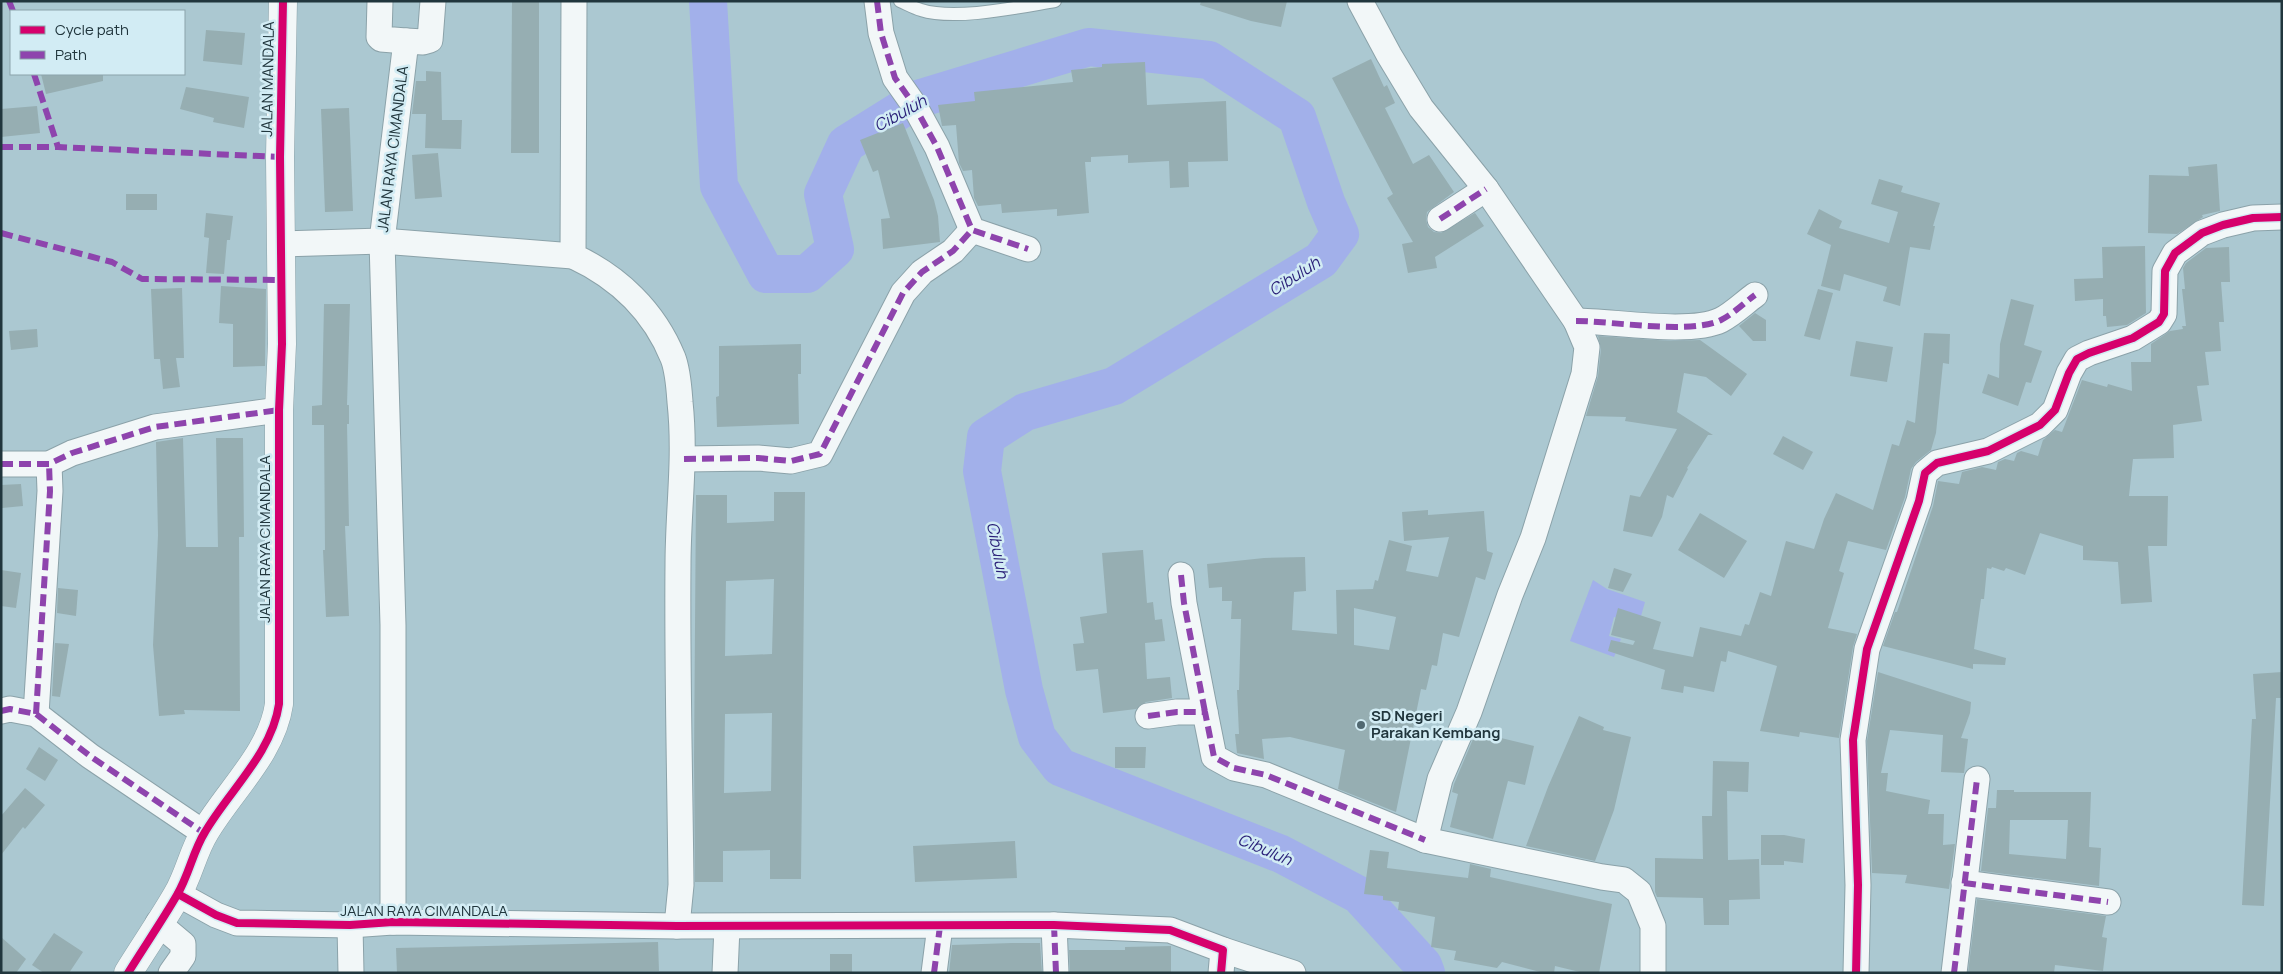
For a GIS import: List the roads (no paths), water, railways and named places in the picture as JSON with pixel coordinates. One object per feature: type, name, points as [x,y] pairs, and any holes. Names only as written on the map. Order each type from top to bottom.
[{"type":"street","name":"JALAN MANDALA","points":[[280,157],[283,1]]},
{"type":"street","points":[[380,1],[379,37],[382,39],[423,42],[430,40],[434,1]]},
{"type":"street","points":[[572,256],[574,1]]},
{"type":"street","points":[[877,1],[881,33],[895,78],[914,105],[937,148],[972,230],[1028,249]]},
{"type":"street","points":[[1360,1],[1388,56],[1421,108],[1486,189],[1576,321],[1587,347],[1584,374],[1532,538],[1469,712],[1440,779],[1425,840]]},
{"type":"street","name":"JALAN RAYA CIMANDALA","points":[[393,922],[393,625],[382,242],[406,41]]},
{"type":"street","name":"JALAN RAYA CIMANDALA","points":[[128,973],[178,894],[204,833],[265,743],[277,720],[279,704],[279,410],[282,344],[280,157]]},
{"type":"street","points":[[1440,219],[1486,189]]},
{"type":"street","points":[[1856,973],[1858,885],[1853,740],[1867,650],[1919,501],[1925,473],[1937,463],[1988,451],[2040,425],[2055,410],[2076,359],[2133,338],[2159,322],[2164,314],[2165,271],[2175,253],[2202,233],[2223,224],[2253,218],[2282,217]]},
{"type":"street","points":[[684,458],[758,458],[791,461],[820,454],[903,293],[922,272],[953,251],[972,230]]},
{"type":"street","points":[[281,244],[382,242],[572,256],[591,264],[620,284],[660,329],[674,360],[679,392],[684,458],[678,563],[681,886],[677,926]]},
{"type":"street","points":[[1576,321],[1689,328],[1720,320],[1755,294]]},
{"type":"street","points":[[1,464],[49,464],[72,453],[155,428],[279,410]]},
{"type":"street","points":[[36,714],[50,500],[49,464]]},
{"type":"street","points":[[1181,575],[1184,603],[1214,757],[1234,768],[1266,775],[1425,840],[1624,880],[1639,892],[1653,926],[1653,973]]},
{"type":"street","points":[[1,711],[10,710],[36,714],[90,756],[204,833]]},
{"type":"street","points":[[1148,716],[1177,712],[1205,712]]},
{"type":"street","points":[[1954,973],[1977,779]]},
{"type":"street","points":[[1964,883],[2108,902]]},
{"type":"street","name":"JALAN RAYA CIMANDALA","points":[[178,894],[216,915],[237,922],[350,925],[393,922],[677,926],[1054,925],[1170,930],[1222,961],[1293,973]]},
{"type":"street","points":[[158,923],[182,944],[182,956],[171,973]]},
{"type":"street","points":[[350,925],[351,973]]},
{"type":"street","points":[[1054,925],[1056,973]]},
{"type":"street","points":[[725,973],[727,926]]},
{"type":"street","points":[[934,973],[940,926]]},
{"type":"lane","points":[[900,1],[922,11],[949,14],[1004,9],[1055,1]]},
{"type":"water","points":[[1593,580],[1607,589],[1645,602],[1639,623],[1614,617],[1609,636],[1621,639],[1614,657],[1570,641]]},
{"type":"waterway","name":"Cibuluh","points":[[708,1],[719,186],[766,274],[807,274],[835,249],[823,194],[846,144],[918,99],[1089,47],[1209,60],[1297,117],[1326,202],[1340,234],[1321,260],[1114,386],[1025,412],[986,437],[982,471],[1024,690],[1037,737],[1060,767],[1281,854],[1359,895],[1423,965],[1426,973]]},
{"type":"place","name":"SD Negeri Parakan Kembang","points":[[1361,725]]}]
